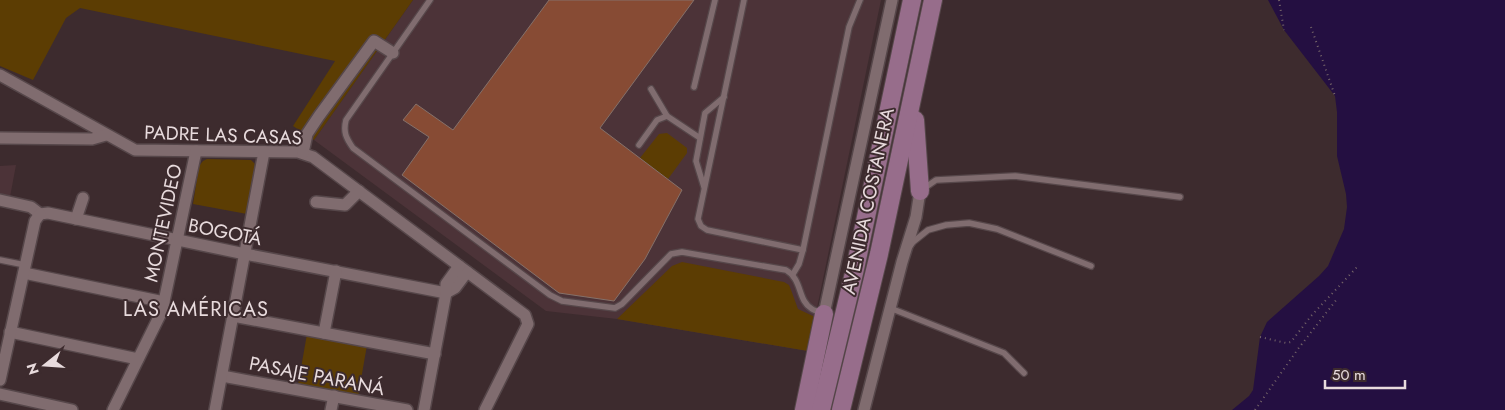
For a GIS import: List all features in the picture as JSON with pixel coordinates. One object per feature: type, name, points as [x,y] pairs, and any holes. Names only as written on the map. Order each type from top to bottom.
[{"type":"main road","name":"AVENIDA COSTANERA","points":[[821,410],[857,260],[912,0]]},
{"type":"main road","name":"AVENIDA COSTANERA","points":[[841,410],[867,306],[933,0]]},
{"type":"main road","points":[[916,82],[915,126],[920,191]]},
{"type":"main road","points":[[804,410],[824,314]]},
{"type":"street","points":[[824,314],[892,0]]},
{"type":"street","points":[[303,152],[307,134],[374,41],[393,53]]},
{"type":"street","name":"PADRE LAS CASAS","points":[[0,75],[135,150],[303,152],[313,156],[525,315],[528,324],[485,410]]},
{"type":"street","points":[[0,138],[92,139],[106,135]]},
{"type":"street","name":"MONTEVIDEO","points":[[113,410],[160,316],[196,152]]},
{"type":"street","points":[[215,410],[264,152]]},
{"type":"street","points":[[316,202],[345,205],[359,191]]},
{"type":"street","points":[[864,410],[902,262],[916,218],[920,191]]},
{"type":"street","points":[[76,218],[83,198]]},
{"type":"street","name":"BOGOTÁ","points":[[0,200],[27,206],[35,209],[40,214],[48,213],[76,218],[245,254],[446,292]]},
{"type":"street","points":[[0,380],[6,333],[35,221],[40,214]]},
{"type":"street","points":[[24,269],[164,302]]},
{"type":"street","points":[[424,410],[446,292],[454,288],[463,269]]},
{"type":"street","points":[[324,333],[336,271]]},
{"type":"street","points":[[233,316],[435,354]]},
{"type":"street","points":[[6,333],[138,359]]},
{"type":"street","name":"PASAJE PARANÁ","points":[[222,376],[407,410]]},
{"type":"street","points":[[0,394],[72,410]]},
{"type":"street","points":[[331,410],[334,396]]},
{"type":"lane","points":[[430,0],[346,120],[344,130],[347,140],[353,148],[550,295],[562,301],[615,308],[627,300],[667,257],[671,254],[682,252],[786,270],[793,274],[806,304],[824,314]]},
{"type":"lane","points":[[694,87],[715,0]]},
{"type":"lane","points":[[744,0],[698,219],[701,226],[707,230],[803,250]]},
{"type":"lane","points":[[793,274],[799,264],[803,250],[849,27],[860,0]]},
{"type":"lane","points":[[651,88],[668,116],[700,138]]},
{"type":"lane","points":[[705,187],[696,161],[705,113],[724,97]]},
{"type":"lane","points":[[639,145],[657,120],[668,116]]},
{"type":"lane","points":[[920,191],[936,180],[1015,176],[1180,197]]},
{"type":"lane","points":[[902,262],[913,242],[928,230],[946,225],[969,223],[997,229],[1091,266]]},
{"type":"lane","points":[[0,260],[24,269]]},
{"type":"lane","points":[[890,308],[1004,353],[1024,373]]},
{"type":"path","points":[[1279,0],[1284,30]]},
{"type":"path","points":[[1311,27],[1336,96]]},
{"type":"path","points":[[1260,337],[1286,343],[1291,342],[1311,316],[1358,266]]},
{"type":"path","points":[[1255,410],[1298,349],[1337,299]]},
{"type":"shaded area","points":[[0,0],[413,0],[314,140],[293,126],[335,61],[80,8],[66,18],[33,80],[0,66]]},
{"type":"shaded area","points":[[413,0],[881,0],[808,351],[617,319],[546,311],[314,140]]},
{"type":"shaded area","points":[[1268,0],[1505,0],[1505,410],[1232,410],[1249,396],[1253,390],[1260,337],[1267,322],[1328,266],[1344,229],[1347,207],[1346,194],[1337,156],[1335,96],[1284,30]]},
{"type":"shaded area","points":[[667,133],[687,148],[687,153],[668,179],[640,158],[659,134]]},
{"type":"shaded area","points":[[207,159],[251,160],[255,164],[247,214],[193,204],[199,166]]},
{"type":"shaded area","points":[[16,165],[10,197],[0,195],[0,166]]},
{"type":"shaded area","points":[[682,262],[784,282],[789,285],[798,309],[815,317],[808,351],[617,319],[672,266]]},
{"type":"shaded area","points":[[307,334],[367,345],[358,397],[298,385]]},
{"type":"building","points":[[549,0],[694,0],[600,128],[682,190],[645,259],[614,301],[559,293],[402,175],[429,137],[403,120],[416,104],[453,130]]},
{"type":"district","name":"LAS AMÉRICAS","points":[[196,309]]}]
